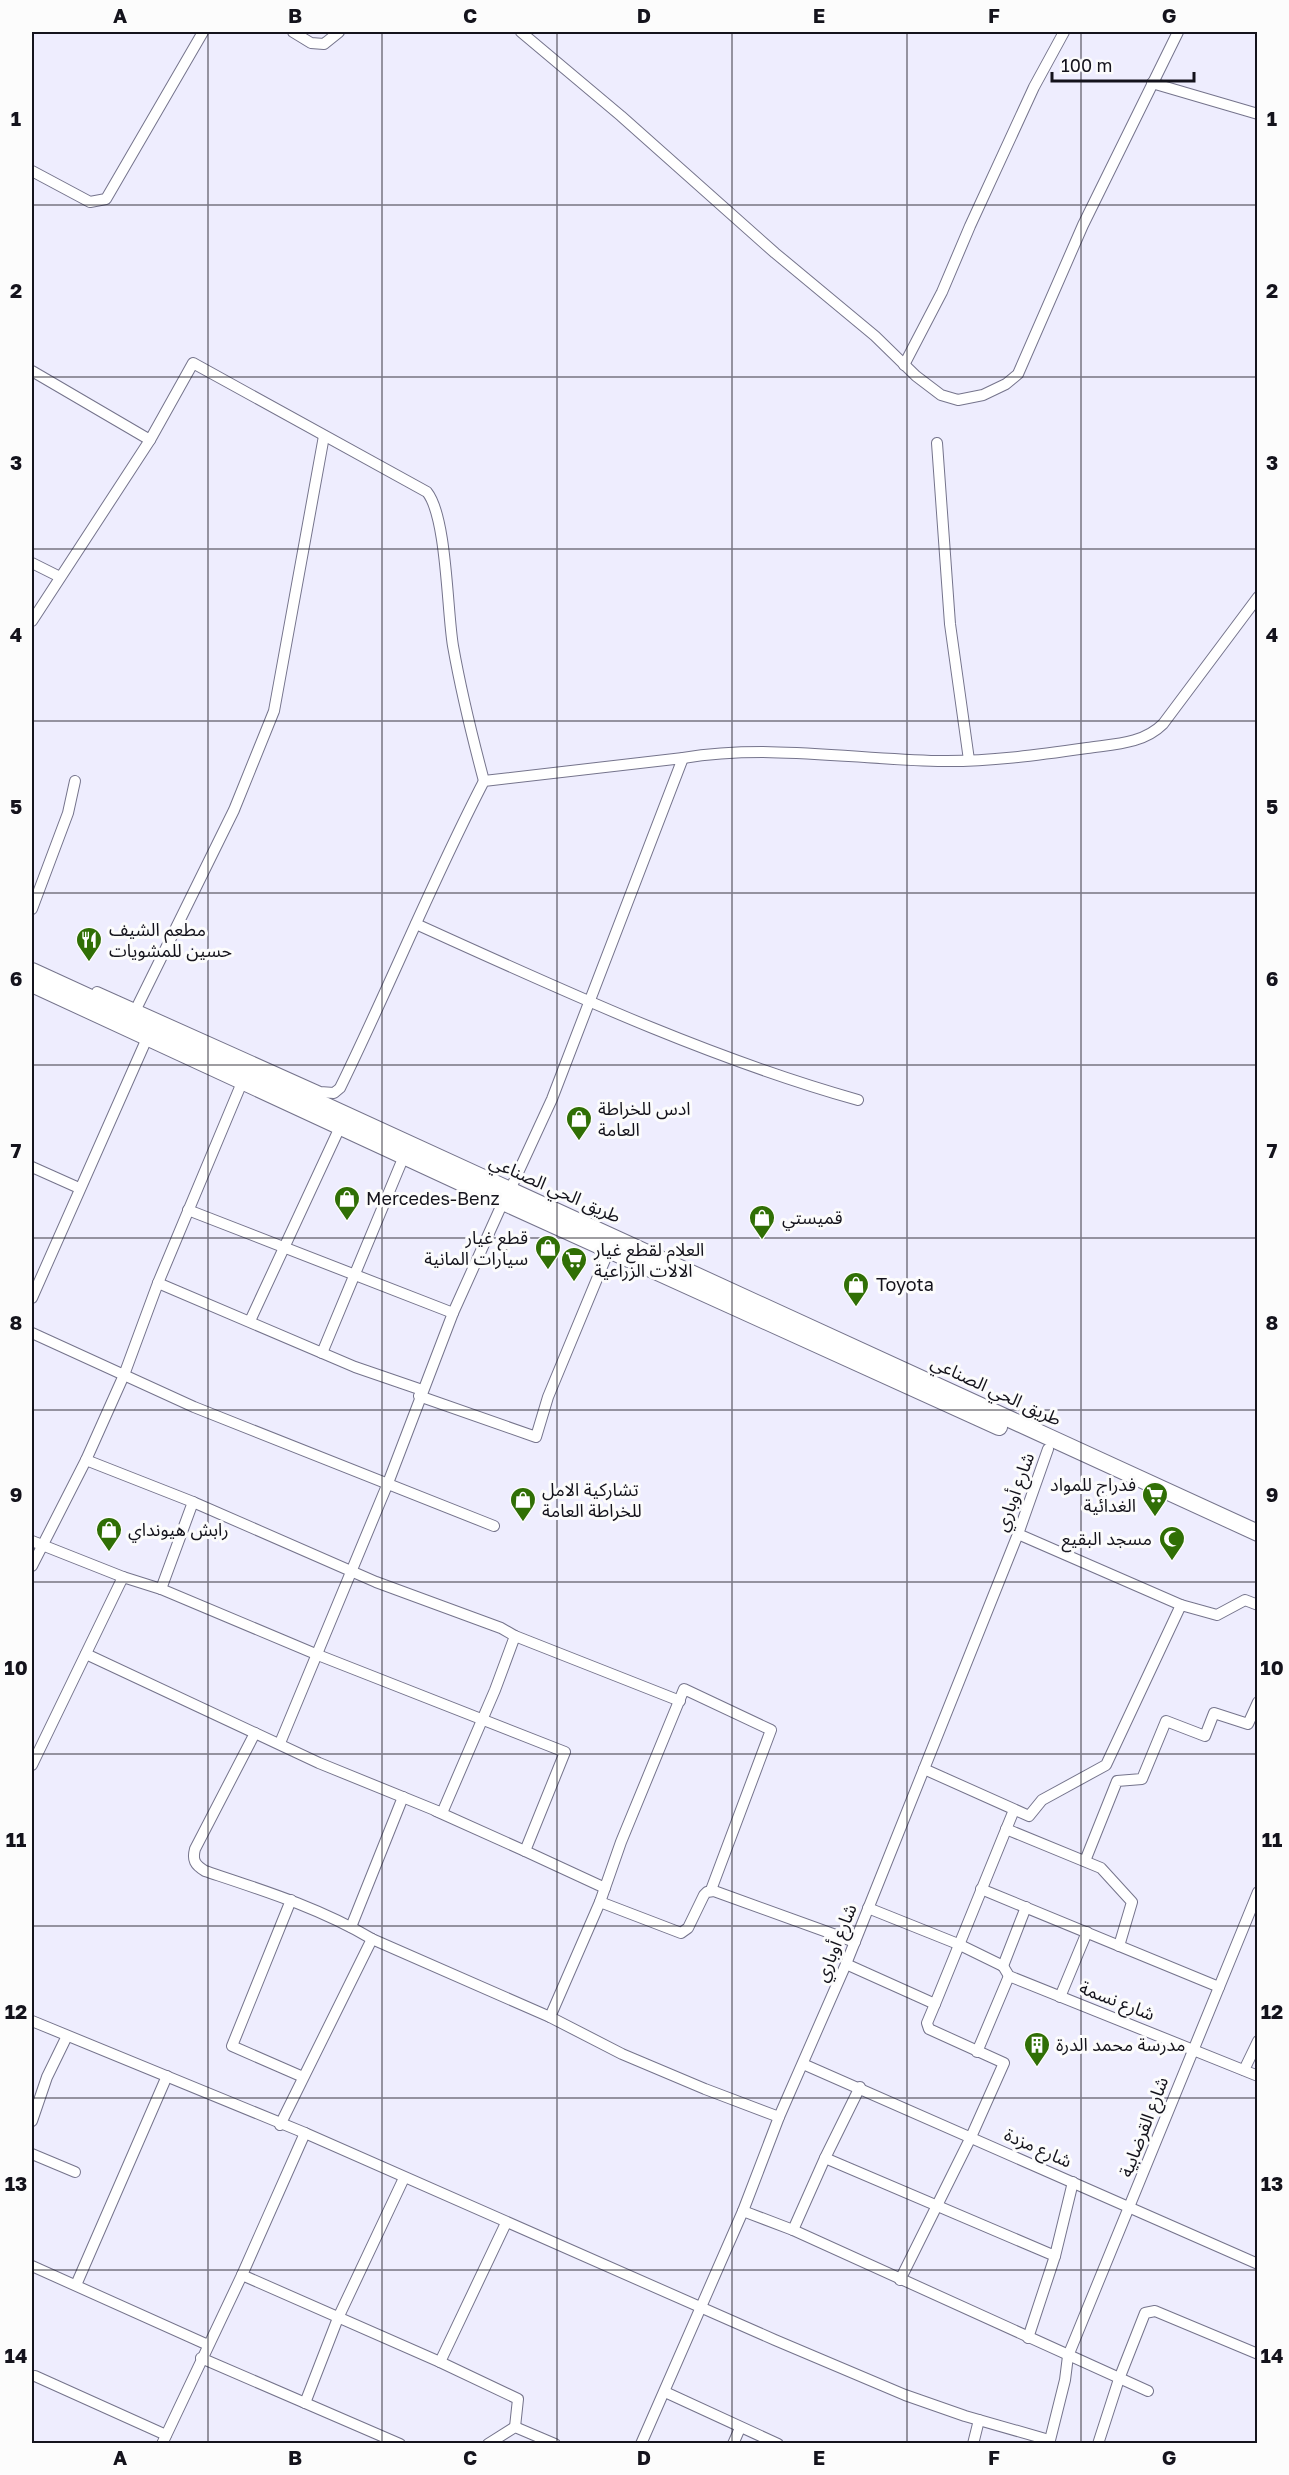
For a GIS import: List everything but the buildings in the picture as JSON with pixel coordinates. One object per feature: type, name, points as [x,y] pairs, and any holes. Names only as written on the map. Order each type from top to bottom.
[{"type":"highway","name":"طريق الحي الصناعي","points":[[32,971],[331,1107],[507,1196],[1257,1533]]},
{"type":"highway","points":[[32,984],[404,1156],[507,1196],[609,1250],[1257,1545]]},
{"type":"street","points":[[32,171],[90,202],[106,200],[203,32]]},
{"type":"street","points":[[293,32],[311,43],[324,44],[339,32]]},
{"type":"street","points":[[521,32],[621,116],[775,253],[875,336],[904,365],[941,395],[958,399],[983,395],[1013,380],[1025,360],[1083,225],[1178,32]]},
{"type":"street","points":[[904,365],[942,292],[1034,87],[1064,32]]},
{"type":"street","points":[[1152,83],[1257,112]]},
{"type":"street","points":[[32,621],[150,440],[193,363],[427,492],[433,499],[441,539],[452,642],[465,709],[484,781],[448,849],[416,924],[331,1107]]},
{"type":"street","points":[[32,371],[150,440]]},
{"type":"street","points":[[136,1009],[234,810],[274,711],[324,436]]},
{"type":"street","points":[[937,443],[950,624],[969,760]]},
{"type":"street","points":[[32,563],[60,578]]},
{"type":"street","points":[[484,781],[683,758],[789,751],[937,761],[969,760],[1040,754],[1145,738],[1155,732],[1257,597]]},
{"type":"street","points":[[280,1743],[388,1483],[453,1313],[552,1099],[683,758]]},
{"type":"street","points":[[32,909],[68,813],[75,781]]},
{"type":"street","points":[[416,924],[589,1002],[798,1083],[858,1100]]},
{"type":"street","points":[[32,962],[325,1094],[334,1093],[340,1088]]},
{"type":"street","points":[[32,1298],[36,1274],[79,1188],[148,1036]]},
{"type":"street","points":[[32,1566],[36,1543],[86,1460],[124,1375],[158,1283],[243,1080]]},
{"type":"street","points":[[250,1321],[340,1127]]},
{"type":"street","points":[[322,1353],[404,1156]]},
{"type":"street","points":[[32,1167],[79,1188]]},
{"type":"street","points":[[188,1209],[453,1313]]},
{"type":"street","points":[[158,1283],[322,1353],[536,1437],[548,1397],[609,1250]]},
{"type":"street","points":[[32,1334],[194,1407],[494,1526]]},
{"type":"street","name":"شارع أوباري","points":[[641,2444],[743,2211],[779,2117],[855,1942],[1018,1534],[1048,1449]]},
{"type":"street","points":[[86,1460],[193,1502],[423,1600],[501,1628],[515,1636],[680,1701]]},
{"type":"street","points":[[161,1589],[193,1502]]},
{"type":"street","points":[[1018,1534],[1181,1605],[1217,1615],[1245,1600],[1257,1605]]},
{"type":"street","points":[[36,1543],[123,1577],[161,1589],[318,1655],[565,1752],[525,1851]]},
{"type":"street","points":[[32,1765],[123,1577]]},
{"type":"street","points":[[924,1769],[1029,1816],[1042,1800],[1106,1765],[1181,1605]]},
{"type":"street","points":[[436,1811],[442,1813],[483,1720],[515,1636]]},
{"type":"street","points":[[86,1654],[319,1763],[436,1811],[605,1888]]},
{"type":"street","points":[[550,2017],[600,1902],[621,1842],[684,1689],[771,1730],[711,1890],[704,1895],[688,1928],[681,1933],[600,1902]]},
{"type":"street","points":[[1118,1781],[1142,1779],[1166,1721],[1205,1736],[1214,1713],[1248,1724],[1257,1702]]},
{"type":"street","points":[[255,1733],[195,1849],[193,1858],[196,1866],[291,1900],[372,1939],[550,2017],[622,2054],[779,2117]]},
{"type":"street","points":[[1106,1765],[1118,1781]]},
{"type":"street","points":[[1085,1862],[1118,1781]]},
{"type":"street","points":[[351,1927],[403,1797]]},
{"type":"street","points":[[900,2280],[971,2137],[1004,2063],[929,2029],[927,2023],[1014,1810]]},
{"type":"street","points":[[1006,1829],[1101,1868],[1132,1902],[1119,1946]]},
{"type":"street","points":[[981,1889],[1219,1987]]},
{"type":"street","points":[[711,1890],[855,1942]]},
{"type":"street","name":"شارع القرضابية","points":[[1049,2442],[1065,2380],[1068,2356],[1192,2049],[1257,1896]]},
{"type":"street","points":[[291,1900],[232,2046],[303,2077]]},
{"type":"street","points":[[868,1908],[958,1944],[1003,1966],[1009,1976],[977,2052]]},
{"type":"street","points":[[1003,1966],[1026,1908]]},
{"type":"street","points":[[1060,1997],[1087,1932]]},
{"type":"street","points":[[280,2125],[372,1939]]},
{"type":"street","points":[[846,1964],[935,2004]]},
{"type":"street","name":"شارع نسمة","points":[[1009,1976],[1257,2076]]},
{"type":"street","points":[[32,2021],[280,2125],[305,2133],[700,2308],[905,2395],[1049,2442]]},
{"type":"street","points":[[32,2121],[47,2077],[67,2036]]},
{"type":"street","points":[[1244,2070],[1257,2041]]},
{"type":"street","name":"شارع مزدة","points":[[803,2064],[860,2087],[1257,2265]]},
{"type":"street","points":[[76,2284],[167,2076]]},
{"type":"street","points":[[794,2230],[825,2158],[860,2087]]},
{"type":"street","points":[[35,2376],[164,2439],[242,2275],[305,2133]]},
{"type":"street","points":[[32,2154],[75,2172]]},
{"type":"street","points":[[825,2158],[1055,2256]]},
{"type":"street","points":[[305,2403],[338,2318],[404,2178]]},
{"type":"street","points":[[1028,2338],[1055,2256],[1073,2182]]},
{"type":"street","points":[[743,2211],[794,2230],[1148,2391]]},
{"type":"street","points":[[440,2362],[506,2223]]},
{"type":"street","points":[[32,2266],[208,2345]]},
{"type":"street","points":[[242,2275],[518,2399],[515,2427]]},
{"type":"street","points":[[1098,2444],[1119,2379],[1143,2318],[1150,2311],[1257,2354]]},
{"type":"street","points":[[201,2358],[400,2444]]},
{"type":"street","points":[[665,2392],[778,2444]]},
{"type":"street","points":[[973,2444],[979,2420]]},
{"type":"street","points":[[488,2444],[515,2427]]},
{"type":"street","points":[[515,2427],[555,2444]]},
{"type":"street","points":[[734,2444],[740,2428]]},
{"type":"place","name":"مطعم الشيف حسين للمشويات","points":[[89,963]]},
{"type":"place","name":"ادس للخراطة العامة","points":[[579,1142]]},
{"type":"place","name":"Mercedes-Benz","points":[[347,1222]]},
{"type":"place","name":"قميستي","points":[[762,1241]]},
{"type":"place","name":"قطع غيار سيارات المانية","points":[[548,1271]]},
{"type":"place","name":"العلام لقطع غيار الالات الزراعية","points":[[574,1283]]},
{"type":"place","name":"Toyota","points":[[856,1308]]},
{"type":"place","name":"فدراج للمواد الغدائية","points":[[1155,1518]]},
{"type":"place","name":"تشاركية الامل للخراطة العامة","points":[[523,1523]]},
{"type":"place","name":"رابش هيونداي","points":[[109,1553]]},
{"type":"place","name":"مسجد البقيع","points":[[1172,1562]]},
{"type":"place","name":"مدرسة محمد الدرة","points":[[1037,2068]]}]
